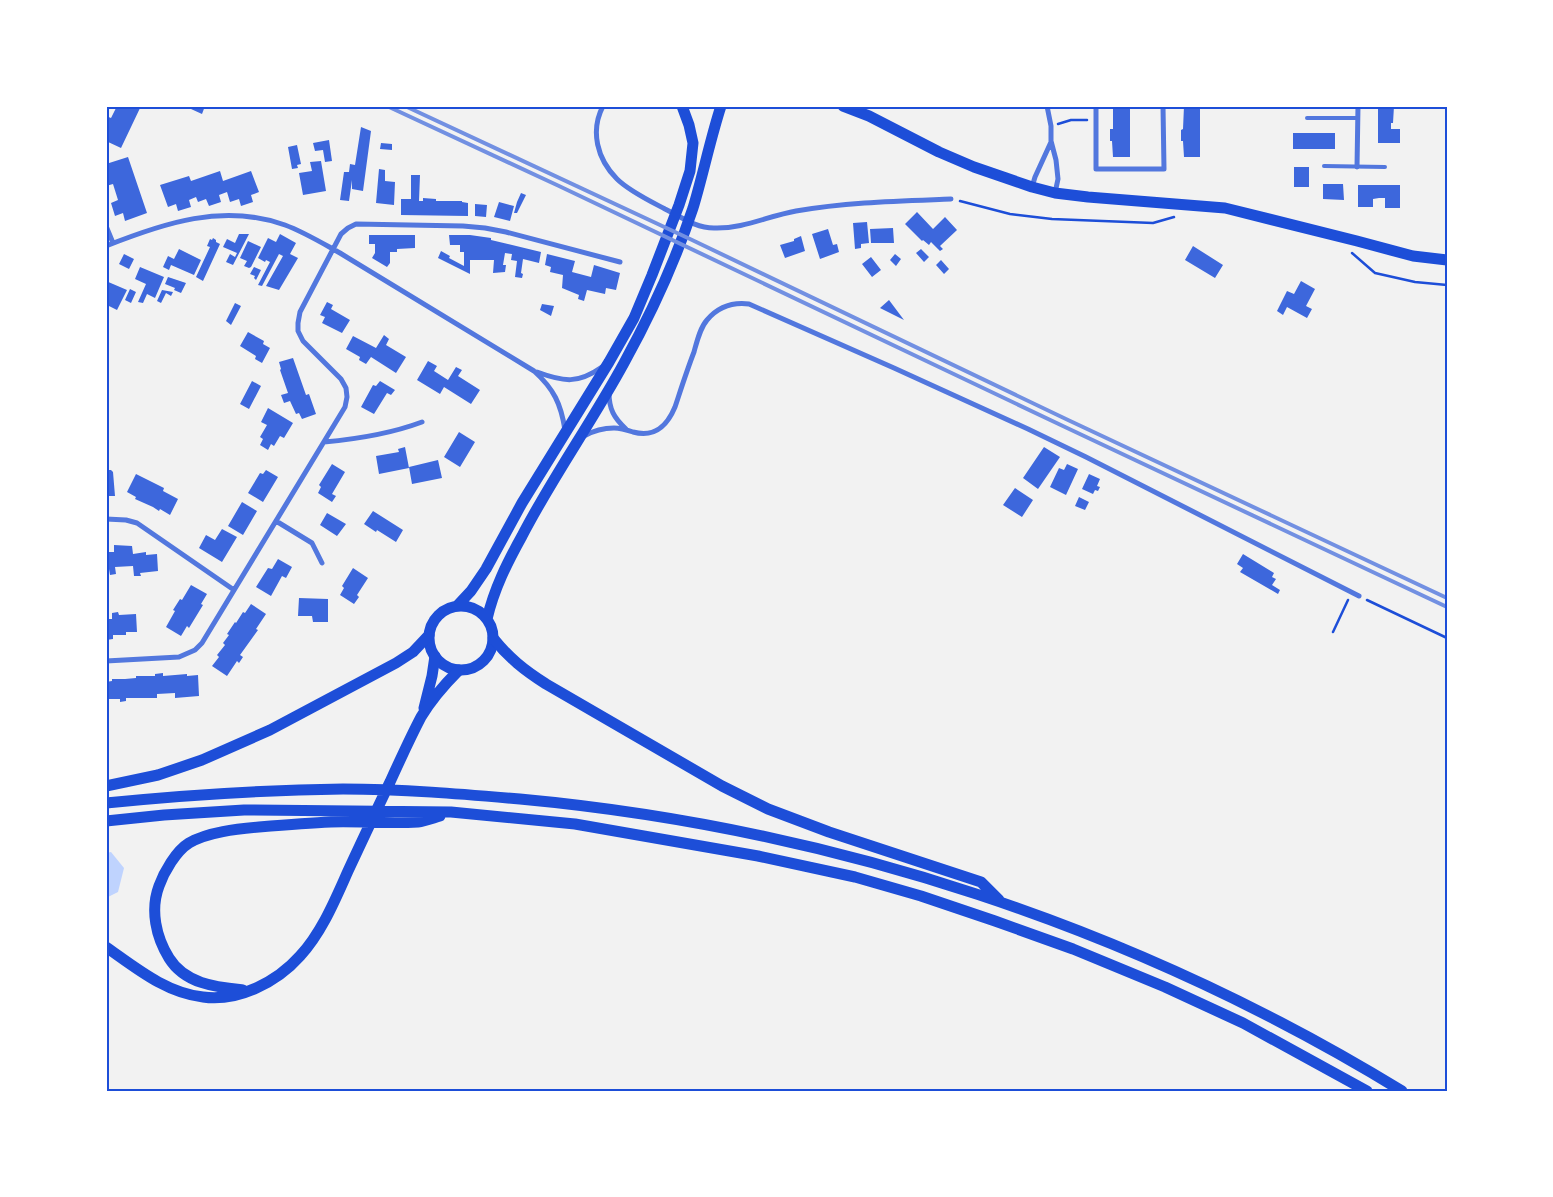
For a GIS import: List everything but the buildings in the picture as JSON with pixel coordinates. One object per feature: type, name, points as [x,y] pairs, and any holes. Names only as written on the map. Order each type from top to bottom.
[{"type":"main road","points":[[457,606],[471,591],[486,569],[522,503],[634,318],[679,205],[690,171],[693,143],[689,124],[682,106]]},
{"type":"main road","points":[[487,619],[494,592],[537,506],[610,389],[646,321],[692,210],[721,106]]},
{"type":"main road","points":[[843,106],[869,116],[939,152],[974,167],[1055,193],[1225,208],[1413,256],[1447,260]]},
{"type":"main road","points":[[855,106],[869,116]]},
{"type":"main road","points":[[493,638],[491,648],[483,661],[469,669],[459,670],[446,666],[435,656],[431,650],[429,635],[432,624],[438,615],[446,609],[468,606],[479,611],[487,619],[493,638],[504,653],[521,668],[722,786],[768,809],[829,832],[981,882],[1002,903]]},
{"type":"main road","points":[[106,786],[158,775],[238,745],[396,664],[413,652],[429,635]]},
{"type":"main road","points":[[422,716],[435,656]]},
{"type":"main road","points":[[106,948],[155,980],[182,992],[202,997],[223,998],[249,990],[264,984],[290,967],[302,954],[330,911],[422,716],[446,683],[459,670]]},
{"type":"main road","points":[[106,803],[226,793],[345,789],[454,793],[579,804],[764,835],[860,859],[1002,903],[1080,930],[1174,970],[1251,1006],[1370,1071],[1402,1091]]},
{"type":"main road","points":[[106,821],[244,810],[450,812],[575,824],[758,856],[855,877],[920,896],[1073,949],[1166,987],[1243,1023],[1367,1091]]},
{"type":"main road","points":[[249,990],[205,984],[188,977],[172,963],[162,947],[154,912],[156,894],[163,874],[176,856],[188,844],[212,835],[240,828],[330,822],[420,822],[450,812]]},
{"type":"street","points":[[603,106],[596,126],[596,140],[607,166],[618,180],[646,199],[696,225],[713,228],[732,227],[795,211],[863,203],[951,199]]},
{"type":"street","points":[[1047,106],[1058,179],[1055,193]]},
{"type":"street","points":[[1096,106],[1096,169],[1164,169],[1163,106]]},
{"type":"street","points":[[1357,167],[1358,106]]},
{"type":"street","points":[[1032,187],[1034,177],[1051,142]]},
{"type":"street","points":[[106,246],[160,226],[212,216],[252,217],[284,225],[311,236],[534,371],[547,383],[557,399],[563,415],[565,431]]},
{"type":"street","points":[[106,661],[178,657],[195,650],[202,643],[345,407],[346,388],[341,379],[303,341],[298,332],[298,322],[300,312],[333,249],[341,234],[348,228],[356,224],[463,226],[506,232],[620,262]]},
{"type":"street","points":[[106,226],[113,244]]},
{"type":"street","points":[[578,439],[606,428],[648,433],[664,426],[671,417],[697,341],[707,320],[717,311],[733,304],[749,304],[1028,429],[1359,596]]},
{"type":"street","points":[[534,371],[551,377],[570,380],[589,376],[608,362]]},
{"type":"street","points":[[610,389],[609,403],[611,411],[627,429]]},
{"type":"street","points":[[324,442],[350,440],[400,430],[422,422]]},
{"type":"street","points":[[106,519],[126,520],[137,524],[234,590]]},
{"type":"street","points":[[276,522],[312,543],[322,563]]},
{"type":"lane","points":[[1307,118],[1358,118]]},
{"type":"lane","points":[[1324,166],[1385,167]]},
{"type":"path","points":[[1051,126],[1072,120],[1096,120]]},
{"type":"path","points":[[951,199],[1010,214],[1052,219],[1153,223],[1175,217]]},
{"type":"path","points":[[1344,251],[1354,254],[1375,272],[1415,282],[1447,285]]},
{"type":"path","points":[[1332,632],[1352,592]]},
{"type":"path","points":[[1359,596],[1447,638]]},
{"type":"water","points":[[111,852],[124,868],[118,892],[106,898],[106,853]]},
{"type":"railway","points":[[387,106],[1447,607]]},
{"type":"railway","points":[[405,106],[1447,598]]}]
